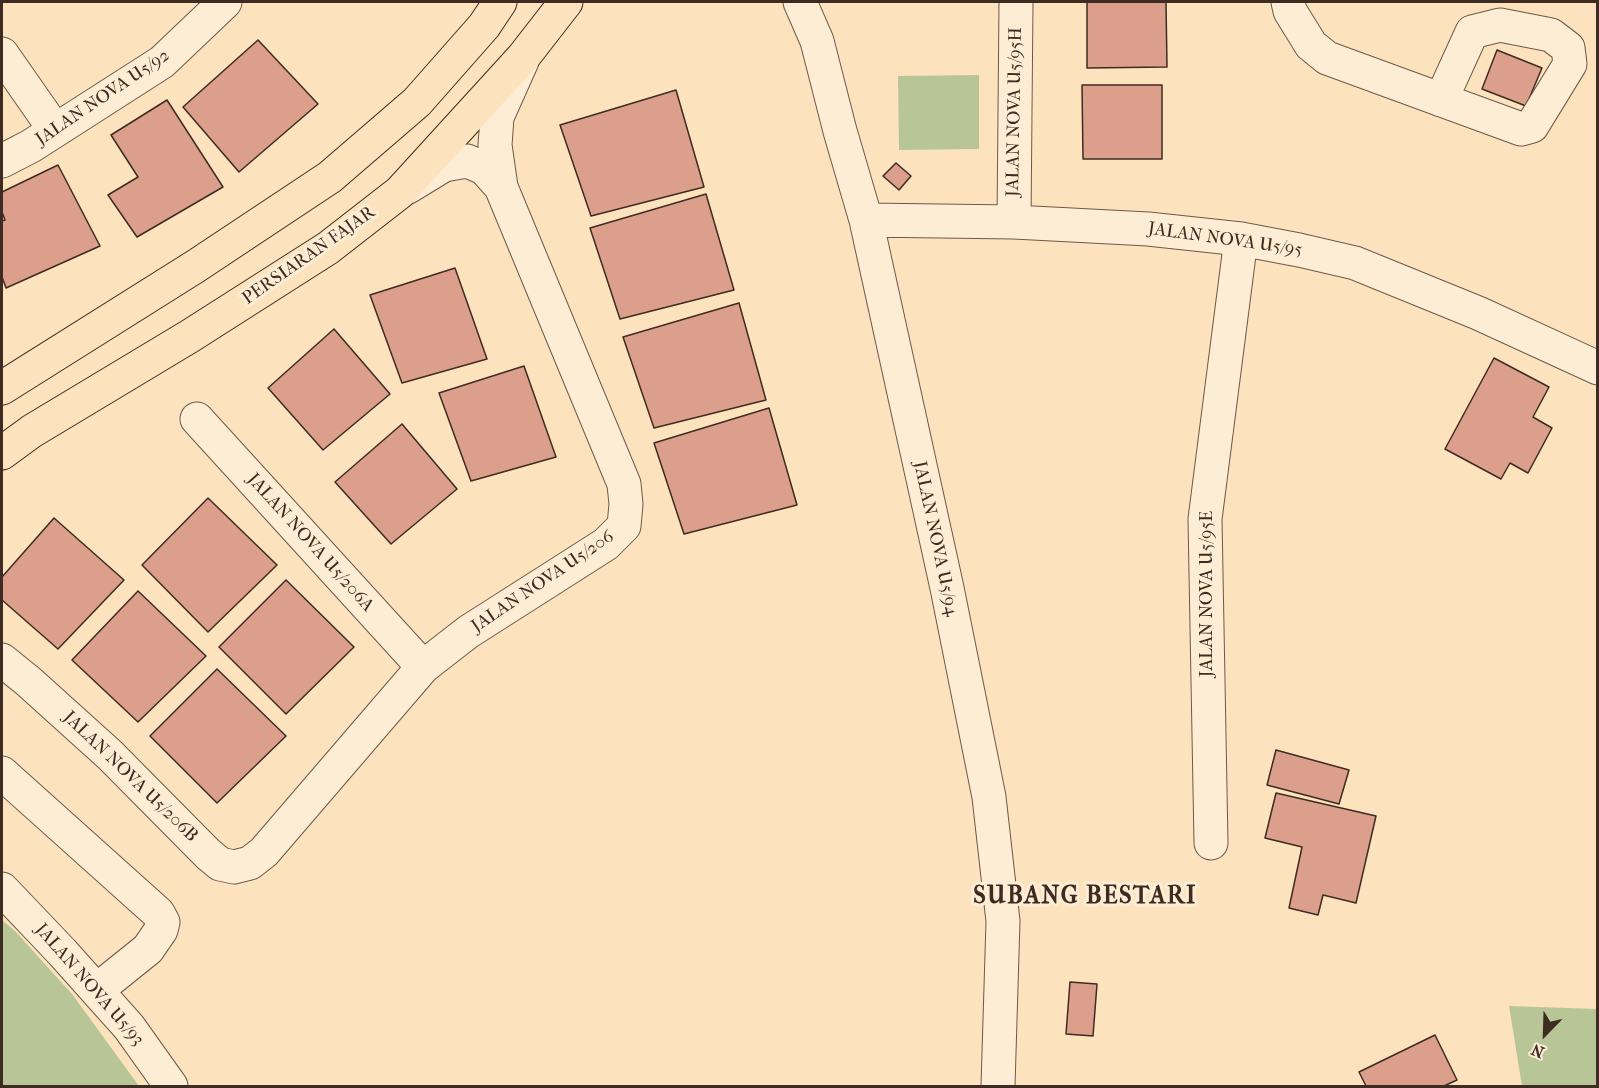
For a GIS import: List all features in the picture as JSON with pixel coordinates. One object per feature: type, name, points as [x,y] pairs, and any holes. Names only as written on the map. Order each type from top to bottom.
[{"type":"main road","points":[[2,388],[196,266],[330,177],[417,102],[484,26],[500,2]]},
{"type":"main road","name":"PERSIARAN FAJAR","points":[[2,453],[32,431],[190,336],[327,248],[400,192],[524,56],[566,2]]},
{"type":"street","name":"JALAN NOVA U5/92","points":[[2,161],[162,62],[225,2]]},
{"type":"street","name":"JALAN NOVA U5/94","points":[[800,2],[817,41],[866,220],[947,588],[989,797],[1003,921],[998,1086]]},
{"type":"street","name":"JALAN NOVA U5/95H","points":[[1014,222],[1016,2]]},
{"type":"street","points":[[1288,2],[1290,11],[1311,45],[1328,58],[1442,100]]},
{"type":"street","points":[[2,54],[55,130]]},
{"type":"street","name":"JALAN NOVA U5/206","points":[[264,852],[423,667],[468,632],[606,544],[624,526],[626,504],[624,484],[501,187],[495,145],[498,117],[524,56]]},
{"type":"street","name":"JALAN NOVA U5/206","points":[[400,192],[444,165],[467,161],[484,168],[501,187]]},
{"type":"street","name":"JALAN NOVA U5/95","points":[[866,220],[1014,222],[1148,229],[1241,239],[1299,249],[1355,263],[1478,313],[1598,368]]},
{"type":"street","name":"JALAN NOVA U5/95E","points":[[1211,843],[1205,519],[1241,239]]},
{"type":"street","name":"JALAN NOVA U5/206A","points":[[197,419],[423,667]]},
{"type":"street","name":"JALAN NOVA U5/206B","points":[[2,660],[110,755],[220,864],[234,867],[250,863],[264,852]]},
{"type":"street","points":[[2,773],[158,913],[163,922],[148,949],[97,990]]},
{"type":"street","name":"JALAN NOVA U5/93","points":[[2,889],[129,1027],[171,1086]]},
{"type":"green space","points":[[979,75],[979,149],[899,150],[898,76]]},
{"type":"green space","points":[[2,920],[15,931],[72,994],[139,1086],[2,1086]]},
{"type":"green space","points":[[1509,1006],[1597,1009],[1597,1086],[1522,1086]]},
{"type":"building","points":[[1087,2],[1166,2],[1167,67],[1087,68]]},
{"type":"building","points":[[258,40],[318,104],[239,172],[183,107]]},
{"type":"building","points":[[1497,50],[1542,68],[1526,106],[1482,89]]},
{"type":"building","points":[[1082,85],[1162,85],[1162,159],[1083,159]]},
{"type":"building","points":[[676,90],[704,187],[591,216],[560,125]]},
{"type":"building","points":[[167,100],[223,187],[137,237],[108,195],[138,177],[111,135]]},
{"type":"building","points":[[896,163],[911,176],[899,190],[883,176]]},
{"type":"building","points":[[58,165],[100,246],[6,288],[2,277],[2,221],[5,220],[2,212],[2,192]]},
{"type":"building","points":[[706,194],[734,290],[620,319],[590,228]]},
{"type":"building","points":[[455,268],[487,359],[402,383],[370,295]]},
{"type":"building","points":[[739,303],[766,400],[654,428],[623,337]]},
{"type":"building","points":[[334,329],[390,394],[323,450],[268,388]]},
{"type":"building","points":[[1494,358],[1549,387],[1533,417],[1552,428],[1528,473],[1510,463],[1501,479],[1445,449]]},
{"type":"building","points":[[524,366],[556,457],[471,481],[439,393]]},
{"type":"building","points":[[769,408],[797,505],[684,534],[654,443]]},
{"type":"building","points":[[402,424],[457,489],[391,544],[335,482]]},
{"type":"building","points":[[208,498],[277,565],[208,632],[142,565]]},
{"type":"building","points":[[54,518],[124,580],[58,649],[2,600],[2,577]]},
{"type":"building","points":[[286,580],[354,647],[286,714],[219,647]]},
{"type":"building","points":[[138,591],[206,656],[138,722],[72,660]]},
{"type":"building","points":[[217,669],[286,736],[217,803],[150,736]]},
{"type":"building","points":[[1276,750],[1349,770],[1339,804],[1267,785]]},
{"type":"building","points":[[1276,793],[1376,816],[1356,903],[1323,895],[1318,915],[1289,908],[1302,847],[1265,838]]},
{"type":"building","points":[[1070,982],[1097,984],[1093,1036],[1066,1034]]},
{"type":"building","points":[[1435,1035],[1457,1080],[1444,1086],[1366,1086],[1359,1072]]},
{"type":"district","name":"SUBANG BESTARI","points":[[1085,897]]}]
